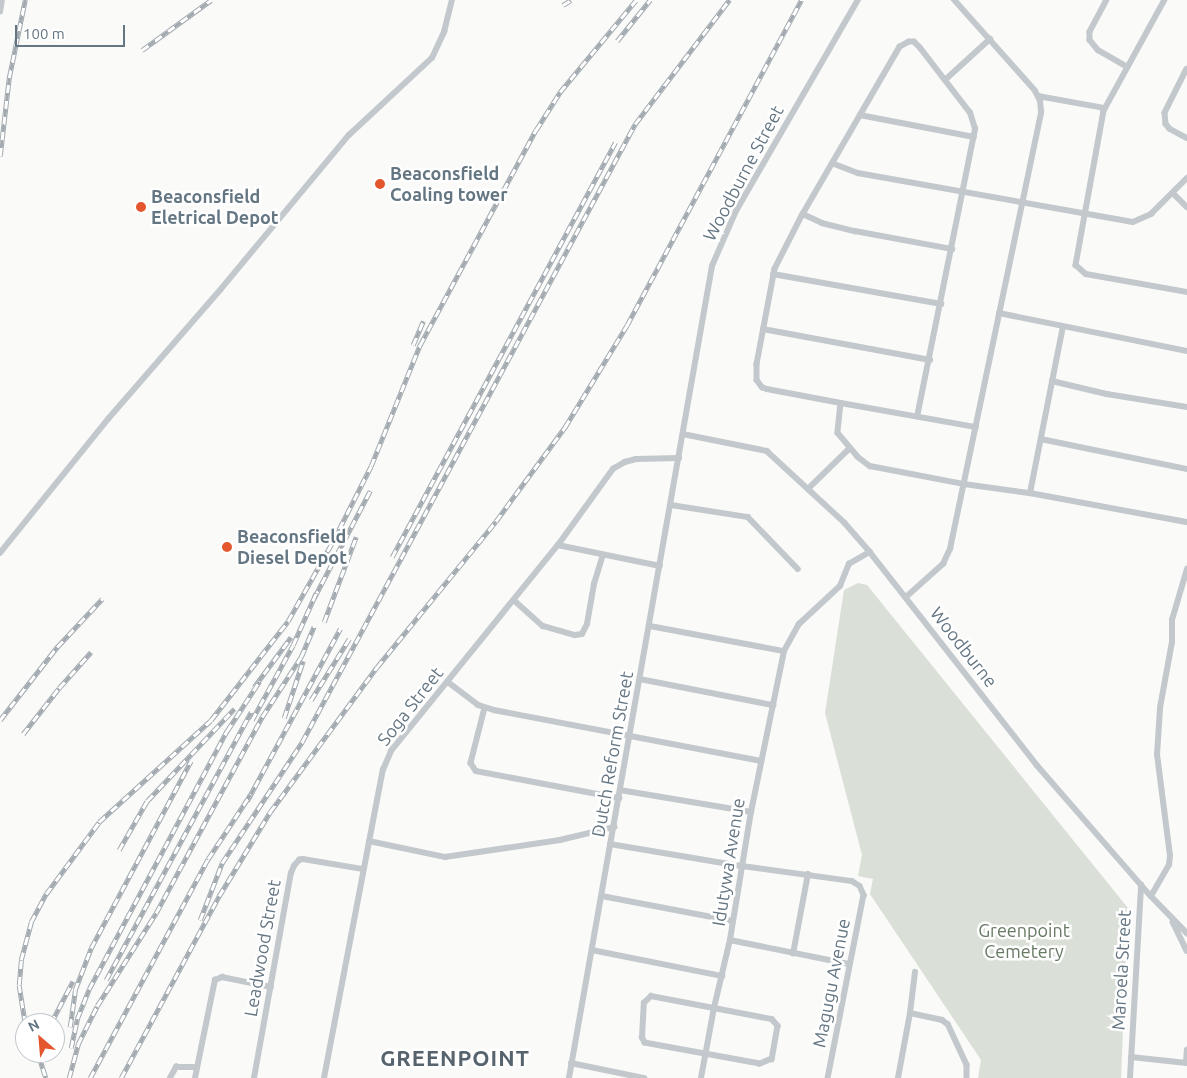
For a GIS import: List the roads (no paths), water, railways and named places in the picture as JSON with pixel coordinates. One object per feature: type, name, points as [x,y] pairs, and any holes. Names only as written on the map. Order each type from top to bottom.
[{"type":"street","points":[[0,12],[2,0]]},
{"type":"street","points":[[0,553],[108,419],[209,303],[349,135],[432,58],[444,32],[452,0]]},
{"type":"street","name":"Woodburne Street","points":[[683,434],[716,253],[736,211],[858,0]]},
{"type":"street","points":[[906,597],[942,564],[948,555],[1041,112],[1038,96],[954,0]]},
{"type":"street","points":[[1107,0],[1090,32],[1090,40],[1098,50],[1128,67]]},
{"type":"street","points":[[1165,0],[1105,108],[1075,259],[1076,265],[1081,271],[1187,292]]},
{"type":"street","points":[[945,80],[990,39]]},
{"type":"street","points":[[917,417],[974,137],[973,118],[914,42],[905,42],[900,47],[832,163],[803,214],[773,274],[756,372],[759,384],[767,389],[917,417],[976,427]]},
{"type":"street","points":[[1187,69],[1165,113],[1166,124],[1170,129],[1187,138]]},
{"type":"street","points":[[1038,96],[1105,108]]},
{"type":"street","points":[[860,115],[974,137]]},
{"type":"street","points":[[832,163],[858,173],[1023,204],[1138,221],[1151,214],[1187,178]]},
{"type":"street","points":[[1173,193],[1187,207]]},
{"type":"street","points":[[803,214],[822,223],[952,250]]},
{"type":"street","points":[[773,274],[941,304]]},
{"type":"street","points":[[1000,313],[1187,351]]},
{"type":"street","points":[[1030,493],[1064,326]]},
{"type":"street","points":[[762,329],[930,360]]},
{"type":"street","points":[[1052,381],[1107,394],[1187,407]]},
{"type":"street","points":[[841,403],[837,427],[842,439],[870,466],[1187,522]]},
{"type":"street","name":"Dutch Reform Street","points":[[569,1078],[683,434]]},
{"type":"street","name":"Woodburne","points":[[683,434],[761,448],[772,454],[809,488],[870,552],[1037,765],[1141,885],[1187,933]]},
{"type":"street","points":[[1040,439],[1187,469]]},
{"type":"street","points":[[809,488],[850,448]]},
{"type":"street","name":"Soga Street","points":[[324,1078],[363,869],[387,760],[558,545],[619,464],[636,459],[679,458]]},
{"type":"street","points":[[671,506],[748,517],[798,569]]},
{"type":"street","points":[[558,545],[603,556],[660,566]]},
{"type":"street","name":"Idutywa Avenue","points":[[701,1078],[714,1008],[730,940],[751,812],[784,651],[800,624],[840,586],[850,564],[870,552]]},
{"type":"street","points":[[514,600],[543,626],[575,635],[582,634],[587,624],[594,584],[603,556]]},
{"type":"street","points":[[1151,896],[1169,865],[1170,856],[1158,764],[1160,708],[1172,642],[1172,620],[1187,569]]},
{"type":"street","points":[[650,626],[784,651]]},
{"type":"street","points":[[640,679],[773,705]]},
{"type":"street","points":[[448,682],[478,705],[485,708],[761,761]]},
{"type":"street","points":[[485,708],[471,763],[476,771],[619,798]]},
{"type":"street","points":[[620,790],[751,812]]},
{"type":"street","points":[[369,841],[445,858],[560,840],[614,827]]},
{"type":"street","points":[[610,844],[742,866],[808,874],[793,954]]},
{"type":"street","name":"Leadwood Street","points":[[254,1078],[291,873],[299,860],[303,858],[363,869]]},
{"type":"street","name":"Magugu Avenue","points":[[808,874],[852,881],[860,886],[864,895],[828,1078]]},
{"type":"street","name":"Maroela Street","points":[[1130,1078],[1141,885]]},
{"type":"street","points":[[602,896],[733,922]]},
{"type":"street","points":[[1171,918],[1187,951]]},
{"type":"street","points":[[730,940],[849,964]]},
{"type":"street","points":[[592,950],[722,976]]},
{"type":"street","points":[[898,1078],[910,1013],[915,972]]},
{"type":"street","points":[[195,1078],[215,980],[222,977],[271,987]]},
{"type":"street","points":[[651,996],[714,1008],[775,1021],[778,1026],[773,1055],[768,1062],[760,1064],[705,1054],[645,1042],[642,1038],[644,1003],[651,996]]},
{"type":"street","points":[[910,1013],[942,1020],[948,1024],[968,1065],[967,1078]]},
{"type":"street","points":[[1131,1057],[1186,1063],[1187,1050]]},
{"type":"street","points":[[572,1063],[644,1078]]},
{"type":"street","points":[[170,1078],[176,1068],[197,1067]]},
{"type":"railway","points":[[0,156],[9,78],[25,0]]},
{"type":"railway","points":[[142,50],[211,0]]},
{"type":"railway","points":[[563,5],[571,0]]},
{"type":"railway","points":[[23,1013],[19,985],[21,960],[31,922],[46,894],[99,822],[211,720],[288,621],[332,543],[371,466],[420,345],[536,130],[560,92],[636,0]]},
{"type":"railway","points":[[617,41],[650,0]]},
{"type":"railway","points":[[200,920],[222,863],[302,742],[635,124],[729,0]]},
{"type":"railway","points":[[121,1078],[219,896],[270,812],[377,667],[496,521],[565,427],[627,325],[801,0]]},
{"type":"railway","points":[[392,557],[615,142]]},
{"type":"railway","points":[[413,345],[423,321]]},
{"type":"railway","points":[[314,598],[370,491]]},
{"type":"railway","points":[[324,622],[356,537]]},
{"type":"railway","points":[[252,720],[293,645],[316,593]]},
{"type":"railway","points":[[0,720],[57,647],[102,599]]},
{"type":"railway","points":[[69,1078],[78,1044],[97,1006],[156,913],[262,717],[301,657],[314,627]]},
{"type":"railway","points":[[247,801],[340,629]]},
{"type":"railway","points":[[254,687],[291,637]]},
{"type":"railway","points":[[311,700],[349,639]]},
{"type":"railway","points":[[23,734],[59,688],[91,652]]},
{"type":"railway","points":[[284,718],[303,661]]},
{"type":"railway","points":[[71,1048],[77,1019],[89,989],[227,731],[259,682]]},
{"type":"railway","points":[[119,850],[147,801],[234,709]]},
{"type":"railway","points":[[106,980],[251,712]]},
{"type":"railway","points":[[70,1027],[75,990],[91,948],[191,761]]},
{"type":"railway","points":[[90,1078],[208,859],[250,795]]},
{"type":"railway","points":[[56,1013],[73,981]]},
{"type":"railway","points":[[41,1063],[46,1078]]},
{"type":"place","name":"Beaconsfield Coaling tower","points":[[380,184]]},
{"type":"place","name":"Beaconsfield Eletrical Depot","points":[[141,207]]},
{"type":"place","name":"Beaconsfield Diesel Depot","points":[[227,547]]},
{"type":"district","name":"GREENPOINT","points":[[455,1058]]},
{"type":"park label","name":"Greenpoint Cemetery","points":[[1024,941]]}]
